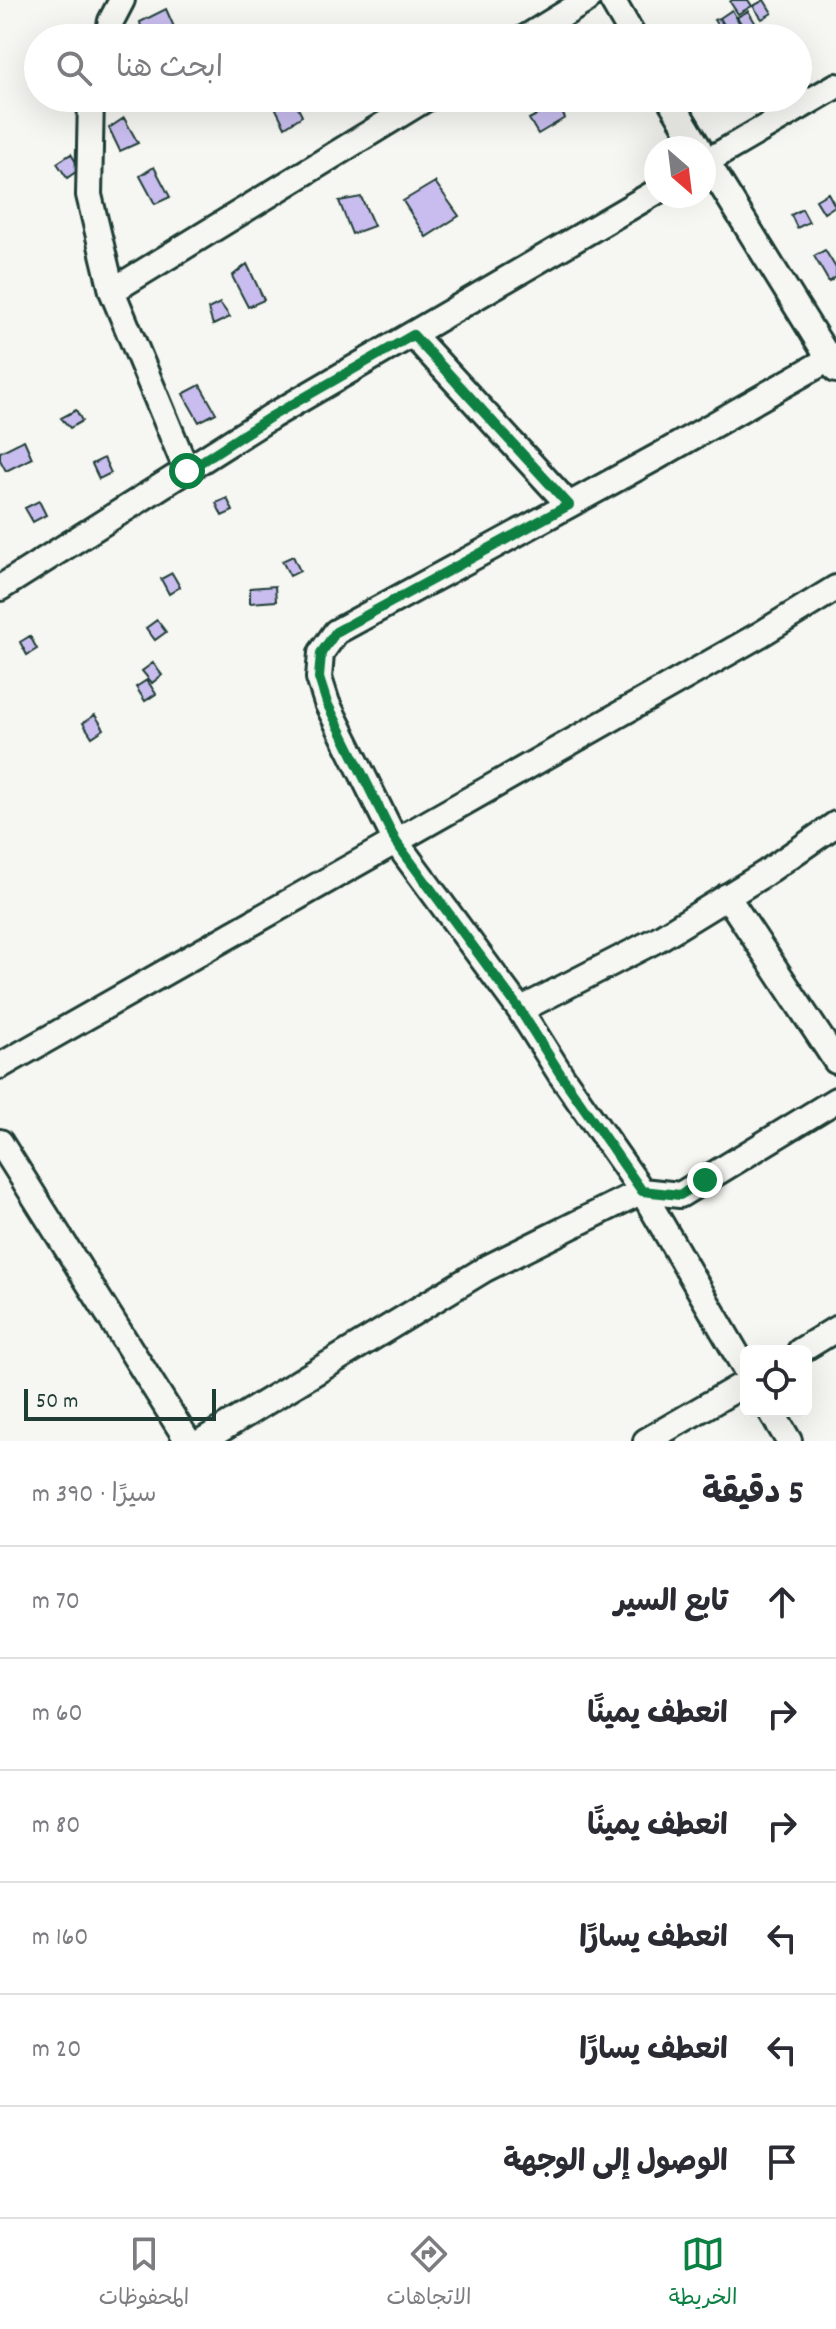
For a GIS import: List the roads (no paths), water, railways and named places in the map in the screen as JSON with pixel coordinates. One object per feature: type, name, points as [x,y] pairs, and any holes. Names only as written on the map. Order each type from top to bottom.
[{"type":"street","points":[[110,24],[122,0]]},
{"type":"street","points":[[548,24],[587,0]]},
{"type":"street","points":[[612,0],[626,24]]},
{"type":"street","points":[[812,99],[836,86]]},
{"type":"street","points":[[91,112],[89,195],[112,291],[187,471]]},
{"type":"street","points":[[112,291],[404,112]]},
{"type":"street","points":[[677,112],[691,136]]},
{"type":"street","points":[[716,150],[787,112]]},
{"type":"street","points":[[716,177],[834,361],[336,632],[321,653],[319,678],[327,703],[396,842],[520,1010],[642,1191],[740,1360]]},
{"type":"street","points":[[0,588],[272,416],[644,199]]},
{"type":"street","points":[[413,335],[569,505]]},
{"type":"street","points":[[0,1066],[748,642],[836,588]]},
{"type":"street","points":[[520,1010],[658,939],[836,824]]},
{"type":"street","points":[[727,896],[836,1061]]},
{"type":"street","points":[[202,1441],[485,1269],[642,1191],[680,1195],[836,1100]]},
{"type":"street","points":[[0,1142],[188,1441]]},
{"type":"street","points":[[810,1345],[836,1329]]},
{"type":"street","points":[[646,1441],[740,1386]]},
{"type":"street","points":[[775,1417],[789,1441]]}]
